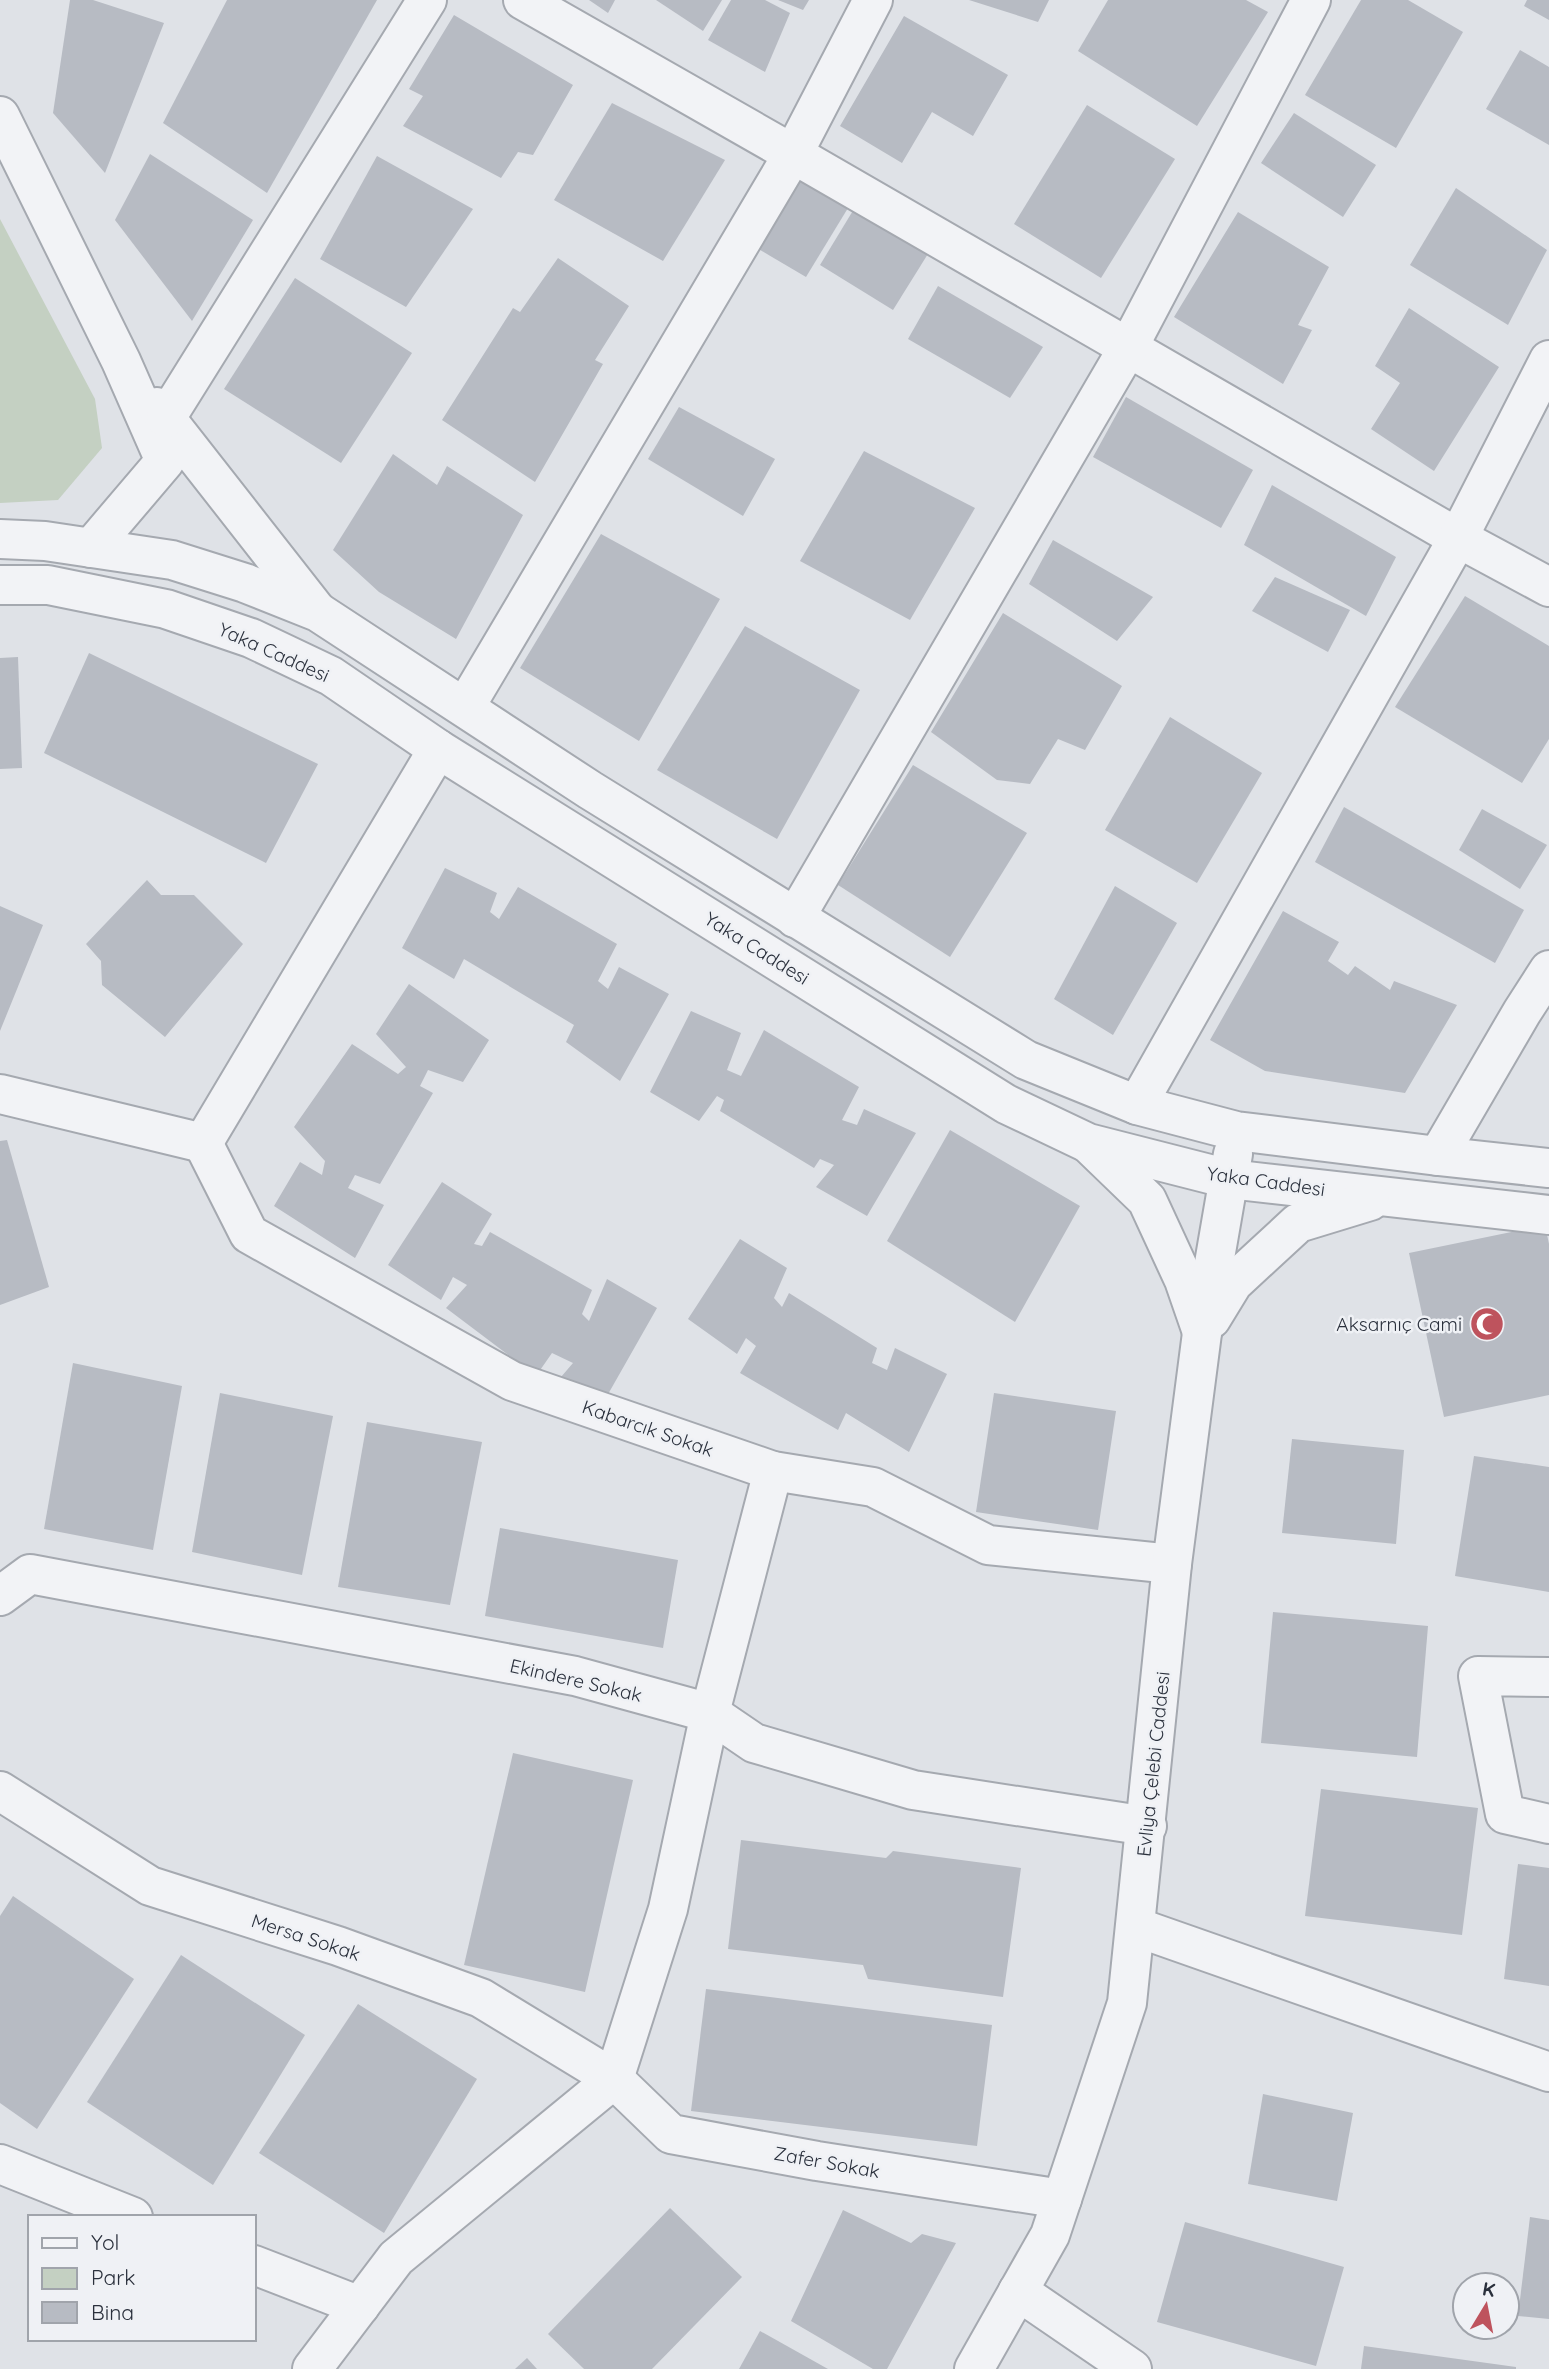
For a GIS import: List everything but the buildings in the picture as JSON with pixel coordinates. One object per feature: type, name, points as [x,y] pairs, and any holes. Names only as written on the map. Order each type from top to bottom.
[{"type":"street","points":[[166,418],[427,0]]},
{"type":"street","points":[[523,0],[1129,346],[1458,538],[1549,587]]},
{"type":"street","points":[[465,707],[793,154],[873,0]]},
{"type":"street","points":[[795,918],[1129,346],[1311,0]]},
{"type":"street","points":[[0,116],[121,361],[165,461],[91,548]]},
{"type":"street","points":[[1138,1105],[1458,538],[1549,360]]},
{"type":"street","points":[[121,361],[318,612]]},
{"type":"street","points":[[0,538],[45,541],[172,561],[245,583],[318,612],[590,790],[1026,1060],[1138,1105],[1236,1131],[1438,1157],[1549,1168]]},
{"type":"street","name":"Yaka Caddesi","points":[[0,585],[48,585],[153,607],[251,638],[331,676],[438,749],[1006,1104],[1088,1143],[1229,1179],[1549,1215]]},
{"type":"street","points":[[0,1094],[203,1143],[438,749]]},
{"type":"street","points":[[1438,1157],[1521,1012],[1549,970]]},
{"type":"street","name":"Evliya Çelebi Caddesi","points":[[974,2369],[1050,2235],[1127,2003],[1172,1564],[1202,1333],[1236,1131]]},
{"type":"street","name":"Kabarcık Sokak","points":[[203,1143],[249,1234],[512,1381],[773,1471],[873,1487],[988,1545],[1172,1564]]},
{"type":"street","points":[[1088,1143],[1147,1200],[1184,1280],[1202,1333]]},
{"type":"street","points":[[1202,1333],[1233,1283],[1298,1223],[1386,1196]]},
{"type":"street","points":[[312,2369],[396,2258],[614,2079],[668,1909],[710,1713],[773,1471]]},
{"type":"street","name":"Ekindere Sokak","points":[[0,1596],[30,1574],[575,1676],[710,1713],[754,1743],[913,1790],[1147,1826]]},
{"type":"street","points":[[1549,1677],[1478,1675],[1504,1814],[1549,1824]]},
{"type":"street","name":"Mersa Sokak","points":[[0,1791],[150,1886],[338,1946],[481,1998],[614,2079]]},
{"type":"street","points":[[1136,1927],[1549,2071]]},
{"type":"street","name":"Zafer Sokak","points":[[614,2079],[671,2134],[817,2161],[1062,2199]]},
{"type":"street","points":[[0,2164],[128,2215]]},
{"type":"street","points":[[256,2265],[360,2306]]},
{"type":"street","points":[[1018,2291],[1132,2369]]},
{"type":"green space","points":[[0,219],[95,399],[102,448],[58,500],[0,503]]},
{"type":"place","name":"Aksarnıç Cami","points":[[1487,1324]]}]
